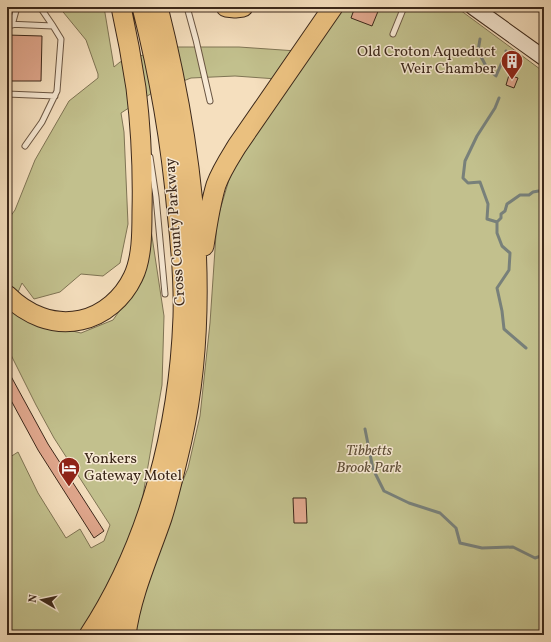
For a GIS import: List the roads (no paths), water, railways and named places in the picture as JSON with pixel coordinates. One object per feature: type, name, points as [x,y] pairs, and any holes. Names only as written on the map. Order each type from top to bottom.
[{"type":"highway","points":[[7,295],[18,306],[41,318],[72,322],[88,318],[106,309],[114,303],[128,287],[133,277],[137,266],[141,240],[142,174],[138,107],[129,46],[121,7]]},
{"type":"highway","name":"Cross County Parkway","points":[[89,635],[123,576],[154,496],[170,427],[180,354],[183,316],[182,278],[174,184],[156,72],[142,7]]},
{"type":"highway","name":"Cross County Parkway","points":[[151,548],[168,498],[187,411],[195,350],[197,283],[196,230],[189,172],[174,79],[158,7]]},
{"type":"highway","points":[[226,7],[243,7]]},
{"type":"highway","points":[[197,283],[211,205],[220,175],[237,146],[332,7]]},
{"type":"highway","points":[[105,635],[130,592],[151,548]]},
{"type":"highway","points":[[126,635],[133,603],[151,548]]},
{"type":"street","points":[[473,7],[544,58]]},
{"type":"lane","points":[[17,7],[9,24],[53,26]]},
{"type":"lane","points":[[25,146],[42,122],[57,91],[61,39],[40,7]]},
{"type":"lane","points":[[187,7],[210,101]]},
{"type":"lane","points":[[393,34],[404,7]]},
{"type":"lane","points":[[533,7],[544,10]]},
{"type":"lane","points":[[7,94],[54,96]]},
{"type":"lane","points":[[138,107],[147,145]]},
{"type":"lane","points":[[149,152],[156,197],[165,294]]},
{"type":"waterway","points":[[480,39],[478,51],[487,68],[496,76],[502,62],[506,62],[508,59],[506,51]]},
{"type":"waterway","points":[[499,98],[495,108],[477,136],[465,161],[463,178],[468,183],[480,182],[488,204],[487,219],[497,222],[497,233],[502,246],[510,253],[509,270],[497,288],[504,329],[526,348]]},
{"type":"waterway","points":[[497,222],[501,218],[501,214],[505,211],[507,204],[520,195],[529,195],[533,192],[544,190]]},
{"type":"waterway","points":[[365,429],[373,469],[384,491],[409,503],[440,513],[456,528],[460,543],[482,548],[513,547],[535,558],[544,555]]},
{"type":"place","name":"Old Croton Aqueduct Weir Chamber","points":[[512,80]]},
{"type":"place","name":"Yonkers Gateway Motel","points":[[69,488]]},
{"type":"park label","name":"Tibbetts Brook Park","points":[[369,460]]}]
